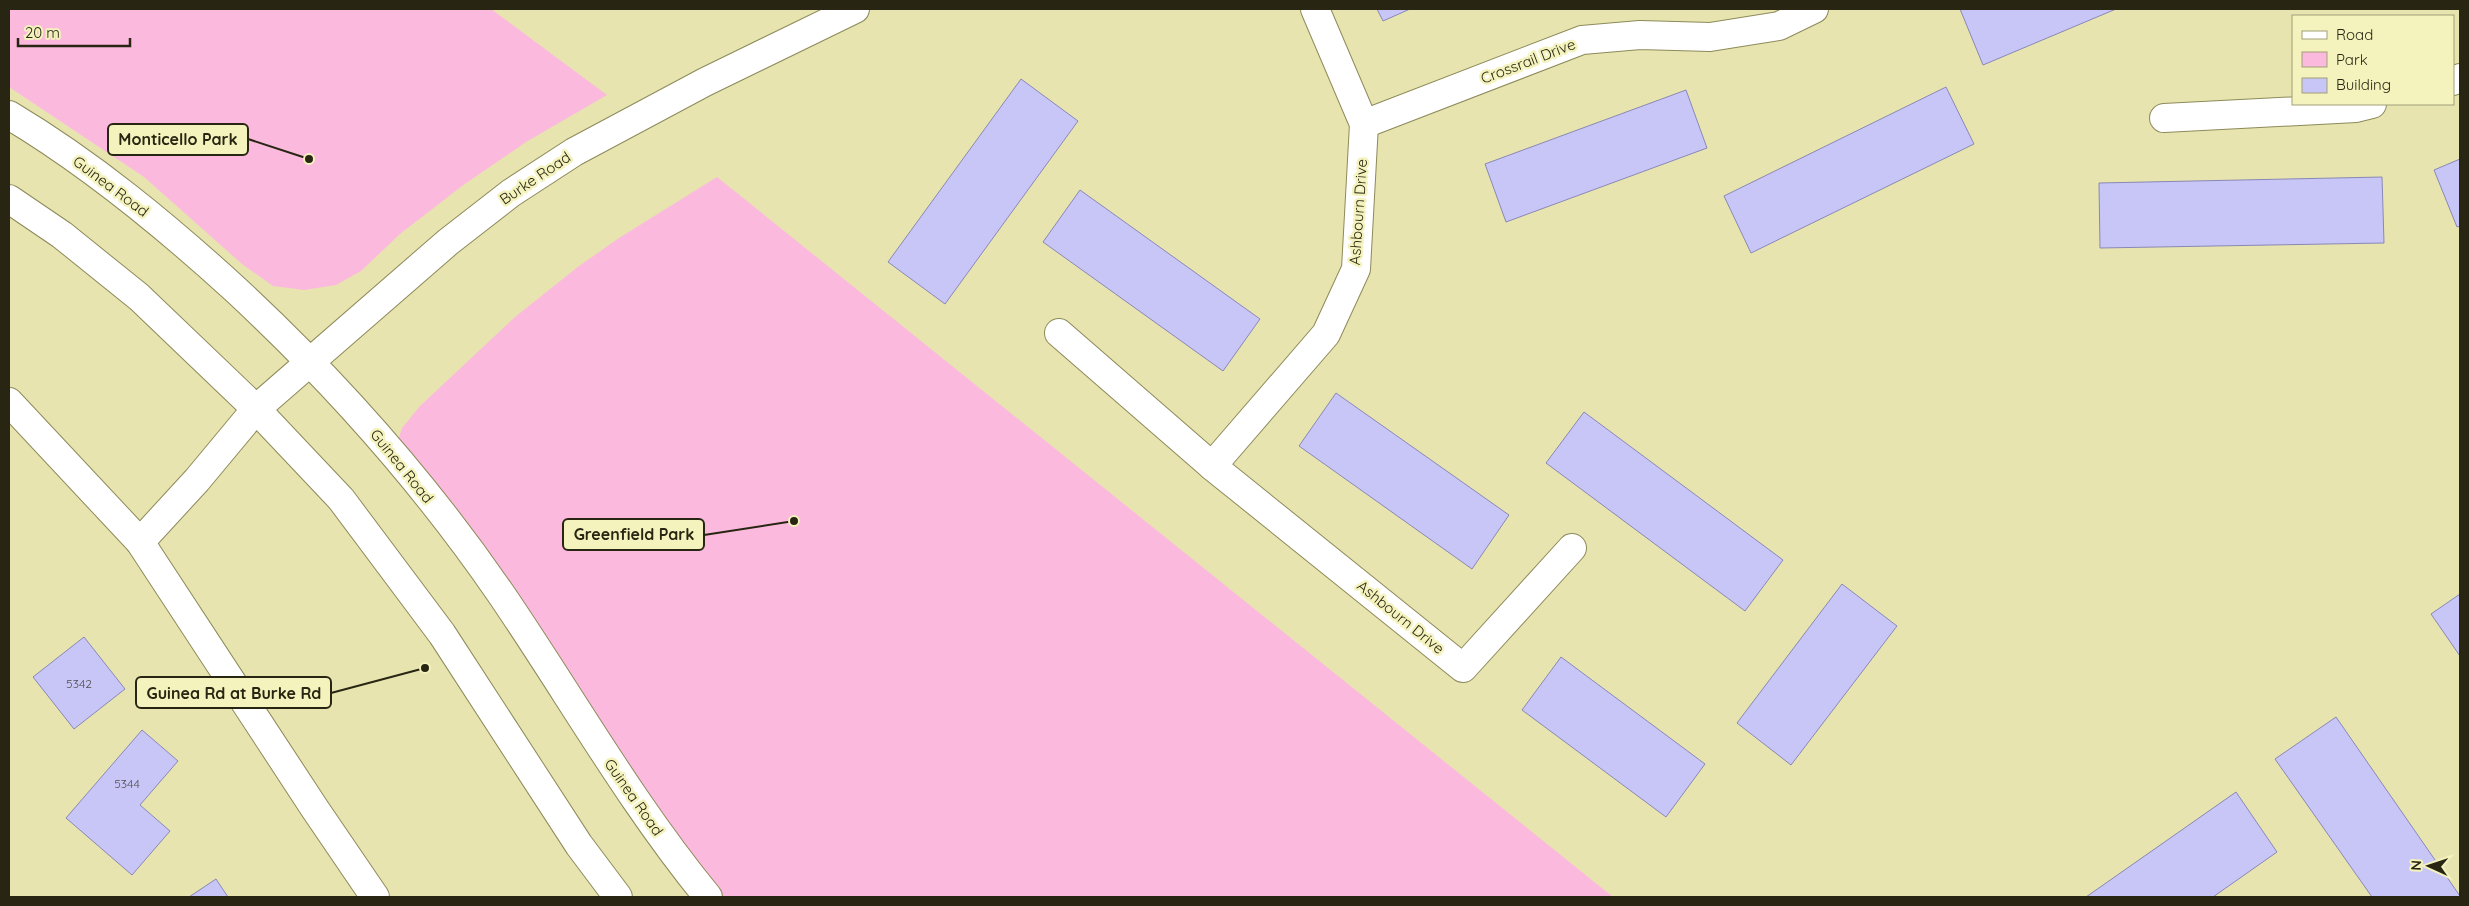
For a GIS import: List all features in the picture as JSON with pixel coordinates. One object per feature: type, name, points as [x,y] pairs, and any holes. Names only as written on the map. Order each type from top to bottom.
[{"type":"main road","name":"Burke Road","points":[[140,542],[197,480],[256,409],[448,242],[511,192],[574,152],[705,82],[855,9]]},
{"type":"main road","name":"Ashbourn Drive","points":[[1212,466],[1326,334],[1356,268],[1364,124],[1315,9]]},
{"type":"main road","name":"Crossrail Drive","points":[[1364,124],[1582,40],[1640,35],[1710,37],[1779,26],[1814,9]]},
{"type":"main road","points":[[2164,118],[2356,108],[2368,105]]},
{"type":"main road","name":"Guinea Road","points":[[9,114],[104,178],[186,244],[311,362],[395,453],[500,593],[637,804],[708,897]]},
{"type":"main road","points":[[9,199],[62,235],[139,297],[256,409],[341,499],[442,634],[579,844],[618,897]]},
{"type":"main road","name":"Ashbourn Drive","points":[[1059,333],[1212,466],[1464,668],[1572,548]]},
{"type":"main road","points":[[9,402],[140,542],[314,809],[375,897]]},
{"type":"green space","points":[[9,9],[491,9],[607,95],[526,142],[462,186],[400,234],[361,271],[336,285],[304,290],[273,286],[242,264],[144,177],[9,87]]},
{"type":"green space","points":[[717,177],[1613,897],[724,897],[691,858],[396,447],[402,428],[420,406],[515,317],[579,266],[619,238]]},
{"type":"building","points":[[1377,9],[1410,9],[1383,21]]},
{"type":"building","points":[[1960,9],[2116,9],[1983,65]]},
{"type":"building","points":[[1021,79],[1078,121],[945,304],[888,262]]},
{"type":"building","points":[[1946,87],[1974,144],[1751,253],[1724,196]]},
{"type":"building","points":[[1686,90],[1707,148],[1506,222],[1485,164]]},
{"type":"building","points":[[2460,159],[2460,226],[2457,227],[2434,170]]},
{"type":"building","points":[[2382,177],[2384,243],[2100,248],[2099,183]]},
{"type":"building","points":[[1080,190],[1260,319],[1223,371],[1043,242]]},
{"type":"building","points":[[1336,393],[1509,515],[1472,569],[1299,446]]},
{"type":"building","points":[[1584,412],[1783,560],[1745,611],[1546,463]]},
{"type":"building","points":[[1842,584],[1897,626],[1791,765],[1737,723]]},
{"type":"building","points":[[2460,594],[2460,656],[2431,614]]},
{"type":"building","points":[[84,637],[125,689],[74,729],[33,677]]},
{"type":"building","points":[[1561,657],[1705,764],[1666,817],[1522,710]]},
{"type":"building","points":[[2336,717],[2460,897],[2372,897],[2275,759]]},
{"type":"building","points":[[142,730],[178,761],[140,805],[170,831],[132,875],[66,818]]},
{"type":"building","points":[[2236,792],[2277,852],[2213,897],[2086,897]]},
{"type":"building","points":[[216,879],[228,897],[189,897]]},
{"type":"place","name":"Monticello Park","points":[[309,159]]},
{"type":"place","name":"Greenfield Park","points":[[794,521]]},
{"type":"place","name":"Guinea Rd at Burke Rd","points":[[425,668]]}]
